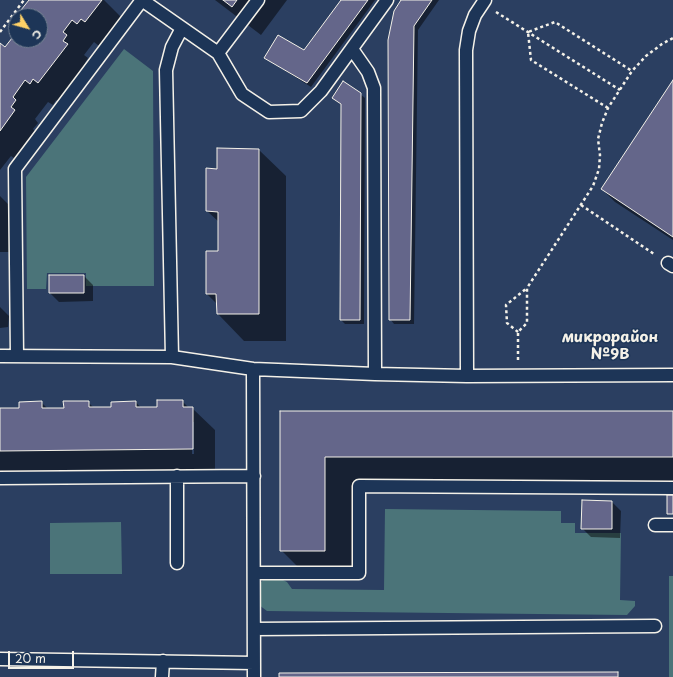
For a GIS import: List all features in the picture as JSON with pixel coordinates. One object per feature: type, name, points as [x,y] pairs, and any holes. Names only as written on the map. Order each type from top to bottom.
[{"type":"lane","points":[[18,356],[15,169],[142,0],[218,53],[242,94],[269,112],[300,111],[321,91],[387,0]]},
{"type":"lane","points":[[218,53],[258,0]]},
{"type":"lane","points":[[467,376],[466,50],[469,31],[475,14],[484,2]]},
{"type":"lane","points":[[172,357],[166,70],[172,47],[182,28]]},
{"type":"lane","points":[[352,49],[368,72],[374,88],[375,374]]},
{"type":"lane","points":[[0,356],[172,357],[254,369],[375,374],[467,376],[673,374]]},
{"type":"lane","points":[[254,369],[254,677]]},
{"type":"lane","points":[[177,476],[177,563]]},
{"type":"lane","points":[[0,478],[254,476]]},
{"type":"lane","points":[[254,573],[359,573],[359,486],[673,488]]},
{"type":"lane","points":[[655,525],[673,525]]},
{"type":"lane","points":[[254,629],[655,626]]},
{"type":"lane","points":[[0,659],[254,663]]},
{"type":"lane","points":[[162,677],[163,661]]},
{"type":"path","points":[[0,32],[24,0]]},
{"type":"path","points":[[484,2],[528,32],[620,90]]},
{"type":"path","points":[[528,32],[555,22],[632,71]]},
{"type":"path","points":[[528,32],[531,60],[608,108]]},
{"type":"path","points":[[518,332],[507,323],[506,305],[527,288],[593,186],[599,169],[598,139],[608,108],[632,71],[646,56],[673,38]]},
{"type":"path","points":[[581,205],[670,265]]},
{"type":"path","points":[[518,376],[518,332],[527,323],[527,288]]},
{"type":"green space","points":[[124,49],[153,71],[154,286],[86,286],[86,273],[47,273],[46,289],[27,289],[26,177]]},
{"type":"green space","points":[[385,509],[561,511],[561,523],[575,523],[575,533],[621,533],[620,600],[635,601],[635,606],[627,615],[267,611],[259,605],[258,585],[265,578],[277,577],[287,582],[292,589],[384,590]]},
{"type":"green space","points":[[121,522],[122,574],[50,574],[50,523]]},
{"type":"green space","points":[[669,576],[673,576],[673,677],[669,677]]},
{"type":"building","points":[[29,0],[102,0],[85,22],[81,19],[77,24],[72,20],[63,32],[67,35],[63,41],[68,44],[38,83],[33,79],[30,84],[25,80],[13,97],[16,100],[11,107],[15,110],[0,131],[0,43],[5,47],[8,43],[8,48],[48,48],[48,8],[23,8]]},
{"type":"building","points":[[223,0],[237,0],[232,7]]},
{"type":"building","points":[[341,0],[368,0],[307,83],[264,58],[278,35],[304,50]]},
{"type":"building","points":[[401,0],[432,0],[414,26],[410,320],[389,320],[388,40],[394,11]]},
{"type":"building","points":[[673,80],[673,237],[601,189]]},
{"type":"building","points":[[343,81],[361,93],[360,320],[340,320],[341,104],[332,98]]},
{"type":"building","points":[[217,148],[259,149],[259,314],[217,314],[216,294],[206,294],[206,251],[218,251],[218,212],[206,211],[206,168],[217,169]]},
{"type":"building","points":[[49,275],[84,275],[84,293],[49,293]]},
{"type":"building","points":[[157,400],[183,400],[183,407],[193,407],[193,449],[0,451],[0,408],[19,408],[19,402],[42,401],[42,408],[64,408],[63,401],[89,401],[89,407],[111,407],[111,402],[136,401],[136,407],[157,407]]},
{"type":"building","points":[[280,411],[673,411],[673,457],[325,457],[325,551],[280,551]]},
{"type":"building","points":[[667,495],[673,495],[673,514],[667,514]]},
{"type":"building","points":[[582,500],[612,501],[612,529],[581,529]]},
{"type":"building","points":[[618,672],[618,677],[279,677],[279,673]]},
{"type":"district","name":"микрорайон №9В","points":[[610,346]]}]
